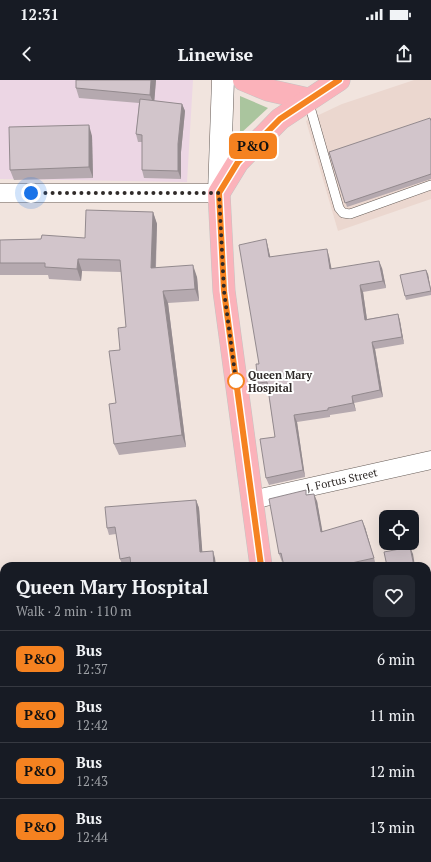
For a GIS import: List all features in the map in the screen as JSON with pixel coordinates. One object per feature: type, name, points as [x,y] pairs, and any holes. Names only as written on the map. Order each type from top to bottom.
[{"type":"main road","points":[[223,80],[219,193],[224,291],[260,562]]},
{"type":"main road","points":[[244,80],[268,90],[308,99]]},
{"type":"main road","points":[[219,193],[238,162],[280,119],[308,99],[339,80]]},
{"type":"street","points":[[0,193],[219,193]]},
{"type":"street","name":"J. Fortus Street","points":[[252,500],[431,460]]},
{"type":"lane","points":[[308,99],[339,208],[343,213],[350,214],[431,185]]},
{"type":"shaded area","points":[[0,80],[193,80],[187,182],[0,179]]},
{"type":"shaded area","points":[[414,80],[431,80],[431,199],[338,231],[306,121],[342,104]]},
{"type":"green space","points":[[240,96],[268,108],[240,134]]},
{"type":"building","points":[[76,80],[151,80],[150,95],[76,88]]},
{"type":"building","points":[[140,99],[182,104],[178,144],[178,171],[142,170],[142,135],[136,134]]},
{"type":"building","points":[[430,118],[431,174],[345,203],[329,152]]},
{"type":"building","points":[[89,125],[89,167],[10,170],[9,127]]},
{"type":"building","points":[[86,210],[153,212],[151,268],[193,265],[195,289],[163,291],[182,435],[114,444],[109,404],[116,403],[109,351],[120,350],[118,328],[126,327],[120,260],[78,259],[77,269],[45,267],[45,263],[0,263],[0,240],[41,239],[42,235],[85,238]]},
{"type":"building","points":[[266,239],[269,257],[327,249],[330,269],[379,261],[383,281],[360,285],[365,320],[398,314],[402,337],[372,342],[380,390],[352,396],[353,403],[328,408],[328,410],[294,415],[303,470],[266,478],[260,439],[275,437],[267,382],[258,383],[256,364],[259,364],[239,245]]},
{"type":"building","points":[[426,270],[431,291],[405,296],[400,275]]},
{"type":"building","points":[[306,490],[306,495],[314,494],[321,532],[362,520],[374,558],[356,562],[283,562],[281,553],[279,554],[269,499]]},
{"type":"building","points":[[196,500],[200,552],[213,551],[214,562],[131,562],[130,557],[120,559],[115,527],[107,528],[105,507]]},
{"type":"building","points":[[394,550],[411,550],[413,562],[386,562],[384,552]]},
{"type":"bus line","name":"P&O","points":[[260,562],[224,291],[219,193],[238,162],[280,119],[308,99],[339,80]]},
{"type":"place","name":"Queen Mary Hospital","points":[[236,381]]},
{"type":"route","points":[[31,193],[219,193],[224,291],[236,381]]}]
